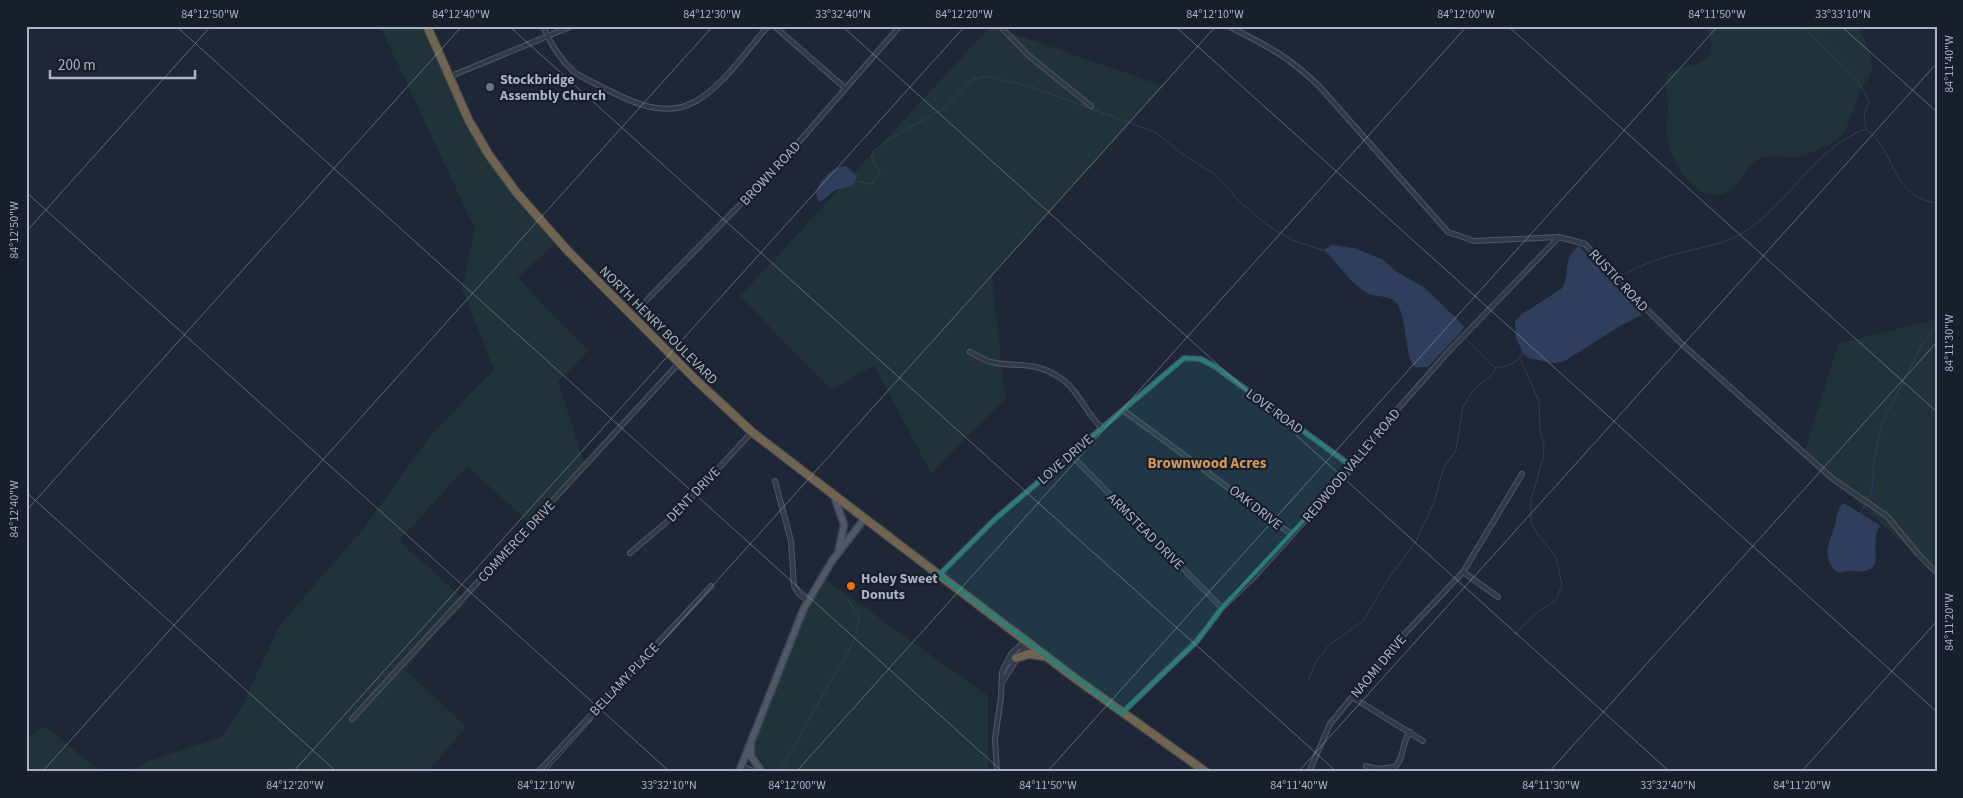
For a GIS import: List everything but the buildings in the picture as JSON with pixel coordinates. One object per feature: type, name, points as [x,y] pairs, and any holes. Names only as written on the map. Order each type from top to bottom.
[{"type":"highway","name":"NORTH HENRY BOULEVARD","points":[[427,26],[449,77],[482,144],[516,192],[567,250],[679,363],[752,432],[1046,657],[1206,772]]},
{"type":"highway","points":[[1016,658],[1029,654],[1046,657]]},
{"type":"main road","points":[[834,495],[844,526],[837,554]]},
{"type":"main road","points":[[741,770],[751,739],[796,625],[808,601],[837,554],[865,518]]},
{"type":"main road","points":[[751,739],[751,756],[762,772]]},
{"type":"street","points":[[543,26],[560,58],[574,72],[608,91],[644,106],[672,109],[690,104],[710,91],[768,26]]},
{"type":"street","points":[[449,77],[572,26]]},
{"type":"street","points":[[774,26],[845,88]]},
{"type":"street","name":"BROWN ROAD","points":[[632,314],[777,167],[900,26]]},
{"type":"street","points":[[1000,26],[1029,56],[1091,106]]},
{"type":"street","name":"RUSTIC ROAD","points":[[1228,26],[1278,51],[1296,64],[1319,86],[1448,232],[1474,241],[1559,238],[1585,244],[1629,292],[1696,357],[1833,479],[1887,516],[1918,554],[1937,573]]},
{"type":"street","name":"REDWOOD VALLEY ROAD","points":[[1122,713],[1197,641],[1222,608],[1256,575],[1353,467],[1373,437],[1450,350],[1559,238]]},
{"type":"street","points":[[970,352],[993,363],[1025,364],[1042,368],[1059,377],[1079,398],[1090,416],[1101,427]]},
{"type":"street","name":"LOVE DRIVE","points":[[940,574],[995,519],[1101,427],[1124,410],[1176,363],[1184,358],[1196,358]]},
{"type":"street","name":"LOVE ROAD","points":[[1196,358],[1214,366],[1353,467]]},
{"type":"street","name":"COMMERCE DRIVE","points":[[352,719],[679,363]]},
{"type":"street","name":"OAK DRIVE","points":[[1124,410],[1291,534]]},
{"type":"street","name":"DENT DRIVE","points":[[630,553],[676,514],[752,432]]},
{"type":"street","name":"ARMSTEAD DRIVE","points":[[1070,454],[1222,608]]},
{"type":"street","name":"NAOMI DRIVE","points":[[1308,772],[1330,724],[1398,641],[1463,572],[1522,474]]},
{"type":"street","points":[[775,481],[791,541],[794,586],[798,594],[808,601]]},
{"type":"street","points":[[1463,572],[1498,597]]},
{"type":"street","name":"BELLAMY PLACE","points":[[538,772],[711,586]]},
{"type":"street","points":[[1002,681],[1023,649],[1025,641]]},
{"type":"street","points":[[997,772],[995,738],[1002,672],[1006,663],[1020,644],[1025,641]]},
{"type":"street","points":[[1352,697],[1423,741]]},
{"type":"street","points":[[1366,766],[1378,769],[1396,768],[1400,762],[1404,740],[1410,732]]},
{"type":"street","points":[[741,770],[756,772]]},
{"type":"highlighted area","points":[[1184,358],[1201,359],[1214,366],[1353,467],[1222,608],[1197,641],[1122,713],[939,575],[995,519]]},
{"type":"green space","points":[[380,26],[424,26],[449,86],[497,169],[559,239],[518,278],[588,351],[558,382],[585,466],[530,523],[467,466],[399,541],[467,602],[429,640],[406,670],[466,727],[427,772],[128,772],[150,761],[222,737],[241,708],[280,625],[364,528],[431,435],[494,369],[462,289],[475,229]]},
{"type":"green space","points":[[991,26],[1164,86],[992,276],[1005,399],[931,473],[874,365],[831,390],[740,296]]},
{"type":"green space","points":[[1707,26],[1858,26],[1870,52],[1872,69],[1842,135],[1831,143],[1800,157],[1769,157],[1757,160],[1738,184],[1728,192],[1711,195],[1693,185],[1685,177],[1669,146],[1667,137],[1667,81],[1669,73],[1696,64],[1708,57],[1711,50],[1711,40]]},
{"type":"green space","points":[[1937,319],[1937,573],[1804,454],[1838,344]]},
{"type":"green space","points":[[822,577],[988,696],[988,772],[776,772],[742,756],[788,644]]},
{"type":"green space","points":[[42,726],[101,772],[26,772],[26,739]]},
{"type":"water","points":[[846,166],[857,176],[854,184],[834,191],[819,202],[816,195],[822,180],[835,169]]},
{"type":"water","points":[[1332,245],[1354,248],[1382,259],[1397,272],[1425,288],[1464,327],[1428,367],[1415,367],[1409,356],[1403,320],[1398,305],[1391,299],[1371,295],[1355,284],[1324,250]]},
{"type":"water","points":[[1579,246],[1642,315],[1620,326],[1563,362],[1552,363],[1529,358],[1523,353],[1516,338],[1515,321],[1522,314],[1561,289],[1566,278],[1570,257]]},
{"type":"water","points":[[1843,503],[1880,525],[1875,542],[1874,564],[1871,569],[1837,572],[1829,561],[1829,543],[1838,511]]},
{"type":"waterway","points":[[1802,26],[1858,81],[1869,101],[1864,114],[1866,129],[1881,145],[1905,186],[1918,197],[1937,204]]},
{"type":"waterway","points":[[856,181],[872,184],[880,173],[871,157],[873,151],[891,138],[941,110],[972,80],[986,76],[1035,88],[1157,133],[1179,152],[1216,175],[1240,202],[1267,225],[1292,240],[1325,251]]},
{"type":"waterway","points":[[1612,280],[1656,260],[1718,244],[1736,237],[1760,221],[1832,148],[1848,137],[1866,129]]},
{"type":"waterway","points":[[1861,513],[1872,490],[1874,461],[1882,422],[1923,343],[1937,327]]},
{"type":"waterway","points":[[1464,337],[1495,368],[1511,364],[1523,353]]},
{"type":"waterway","points":[[1515,634],[1540,610],[1553,603],[1562,585],[1556,557],[1538,535],[1531,522],[1531,500],[1543,458],[1544,444],[1540,430],[1539,401],[1520,359]]},
{"type":"waterway","points":[[1308,680],[1316,662],[1329,645],[1364,620],[1386,582],[1416,541],[1434,502],[1444,467],[1456,450],[1463,407],[1474,389],[1494,373],[1495,368]]},
{"type":"waterway","points":[[779,771],[850,647],[859,615],[848,600]]},
{"type":"place","name":"Stockbridge Assembly Church","points":[[490,87]]},
{"type":"place","name":"Holey Sweet Donuts","points":[[851,586]]},
{"type":"district","name":"Brownwood Acres","points":[[1207,463]]}]
